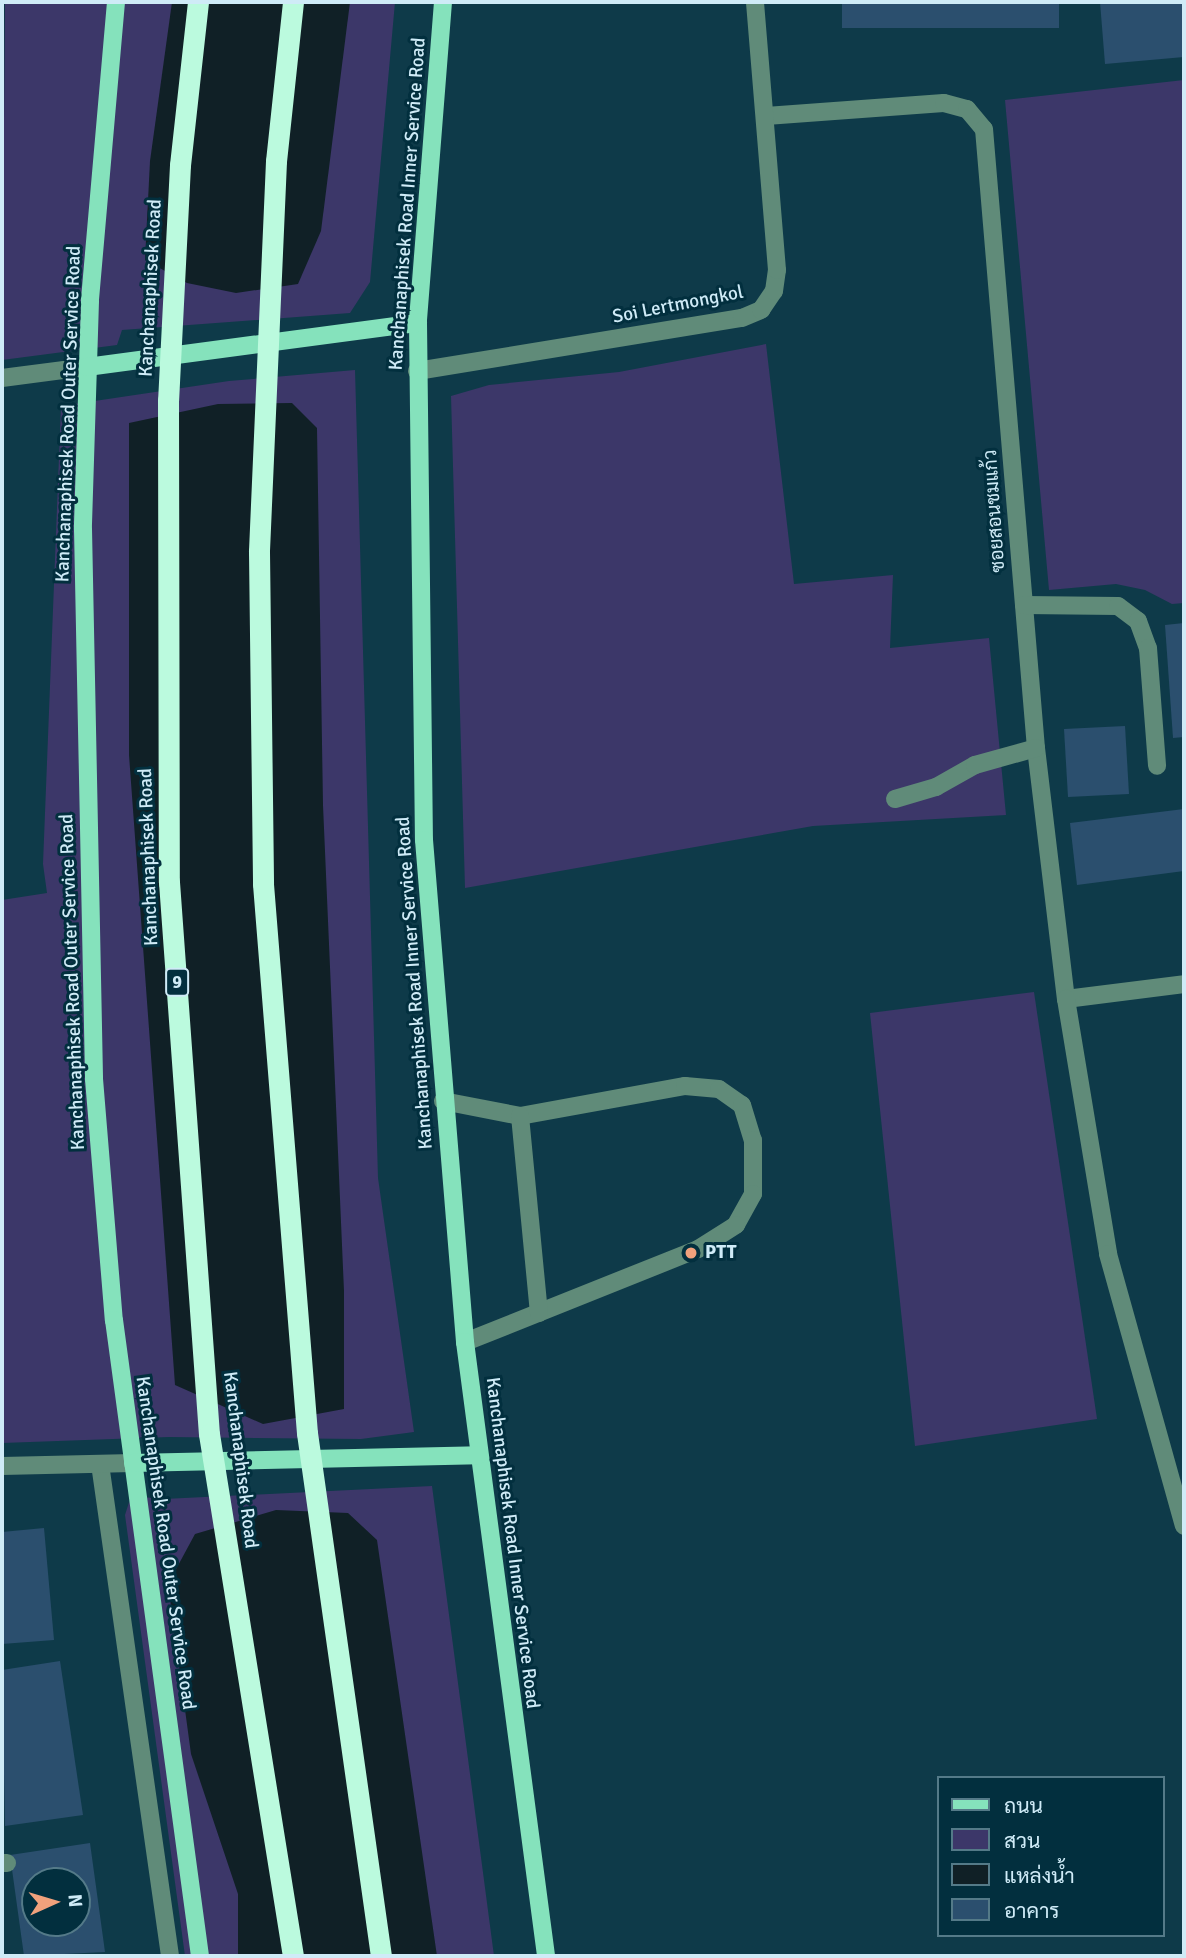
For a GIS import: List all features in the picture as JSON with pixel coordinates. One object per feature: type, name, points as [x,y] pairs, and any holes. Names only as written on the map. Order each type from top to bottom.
[{"type":"highway","name":"Kanchanaphisek Road","points":[[198,2],[180,166],[168,400],[169,882],[209,1434],[292,1956]]},
{"type":"highway","points":[[293,2],[275,161],[259,552],[263,884],[307,1433],[381,1956]]},
{"type":"main road","name":"Kanchanaphisek Road Outer Service Road","points":[[116,2],[88,367],[83,529],[94,1079],[114,1320],[200,1956]]},
{"type":"main road","name":"Kanchanaphisek Road Inner Service Road","points":[[443,2],[418,323],[424,840],[443,1101],[465,1342],[546,1956]]},
{"type":"main road","points":[[88,367],[418,323]]},
{"type":"main road","points":[[133,1463],[478,1455]]},
{"type":"street","name":"Soi Lertmongkol","points":[[417,371],[742,318],[761,310],[774,292],[777,270],[755,2]]},
{"type":"street","name":"ซอยสอนชมแก้ว","points":[[766,116],[944,103],[967,109],[984,129],[1035,748],[1066,999],[1108,1254],[1184,1526]]},
{"type":"street","points":[[2,378],[88,367]]},
{"type":"street","points":[[1024,605],[1118,606],[1138,621],[1148,648],[1157,766]]},
{"type":"street","points":[[895,799],[936,787],[975,765],[1035,748]]},
{"type":"street","points":[[1066,999],[1184,984]]},
{"type":"street","points":[[443,1101],[520,1116],[685,1086],[719,1089],[742,1105],[753,1140],[753,1194],[736,1225],[698,1249],[465,1342]]},
{"type":"street","points":[[520,1116],[539,1313]]},
{"type":"street","points":[[2,1466],[133,1463]]},
{"type":"street","points":[[100,1464],[170,1956]]},
{"type":"green space","points":[[5,2],[395,2],[370,282],[350,313],[122,330],[117,345],[2,360]]},
{"type":"green space","points":[[1184,80],[1184,603],[1172,604],[1145,590],[1116,584],[1049,590],[1005,100]]},
{"type":"green space","points":[[766,344],[794,584],[893,575],[890,648],[989,638],[1006,815],[813,826],[465,888],[451,396],[489,385],[619,372]]},
{"type":"green space","points":[[355,370],[378,1178],[414,1432],[361,1439],[169,1437],[2,1443],[2,900],[47,893],[43,864],[61,406],[229,381]]},
{"type":"green space","points":[[1034,992],[1097,1419],[915,1446],[870,1013]]},
{"type":"green space","points":[[432,1486],[494,1956],[185,1956],[125,1515],[131,1496],[164,1499]]},
{"type":"water","points":[[172,2],[350,2],[321,231],[298,284],[236,293],[187,283],[145,260],[150,161]]},
{"type":"water","points":[[292,403],[317,428],[323,805],[344,1291],[344,1409],[263,1424],[175,1385],[129,755],[129,423],[218,404]]},
{"type":"water","points":[[276,1510],[348,1513],[377,1540],[437,1956],[238,1956],[238,1894],[191,1754],[168,1584],[195,1534]]},
{"type":"building","points":[[842,2],[1059,2],[1059,28],[842,28]]},
{"type":"building","points":[[1100,2],[1184,2],[1184,57],[1105,64]]},
{"type":"building","points":[[1184,623],[1184,737],[1173,738],[1165,625]]},
{"type":"building","points":[[1125,726],[1129,794],[1068,797],[1064,729]]},
{"type":"building","points":[[1184,809],[1184,871],[1077,885],[1070,823]]},
{"type":"building","points":[[44,1528],[54,1640],[2,1644],[2,1532]]},
{"type":"building","points":[[60,1661],[83,1815],[5,1826],[2,1670]]},
{"type":"building","points":[[90,1843],[105,1952],[24,1956],[21,1937],[91,1937],[91,1867],[21,1867],[21,1934],[10,1855]]},
{"type":"place","name":"PTT","points":[[691,1253]]}]
